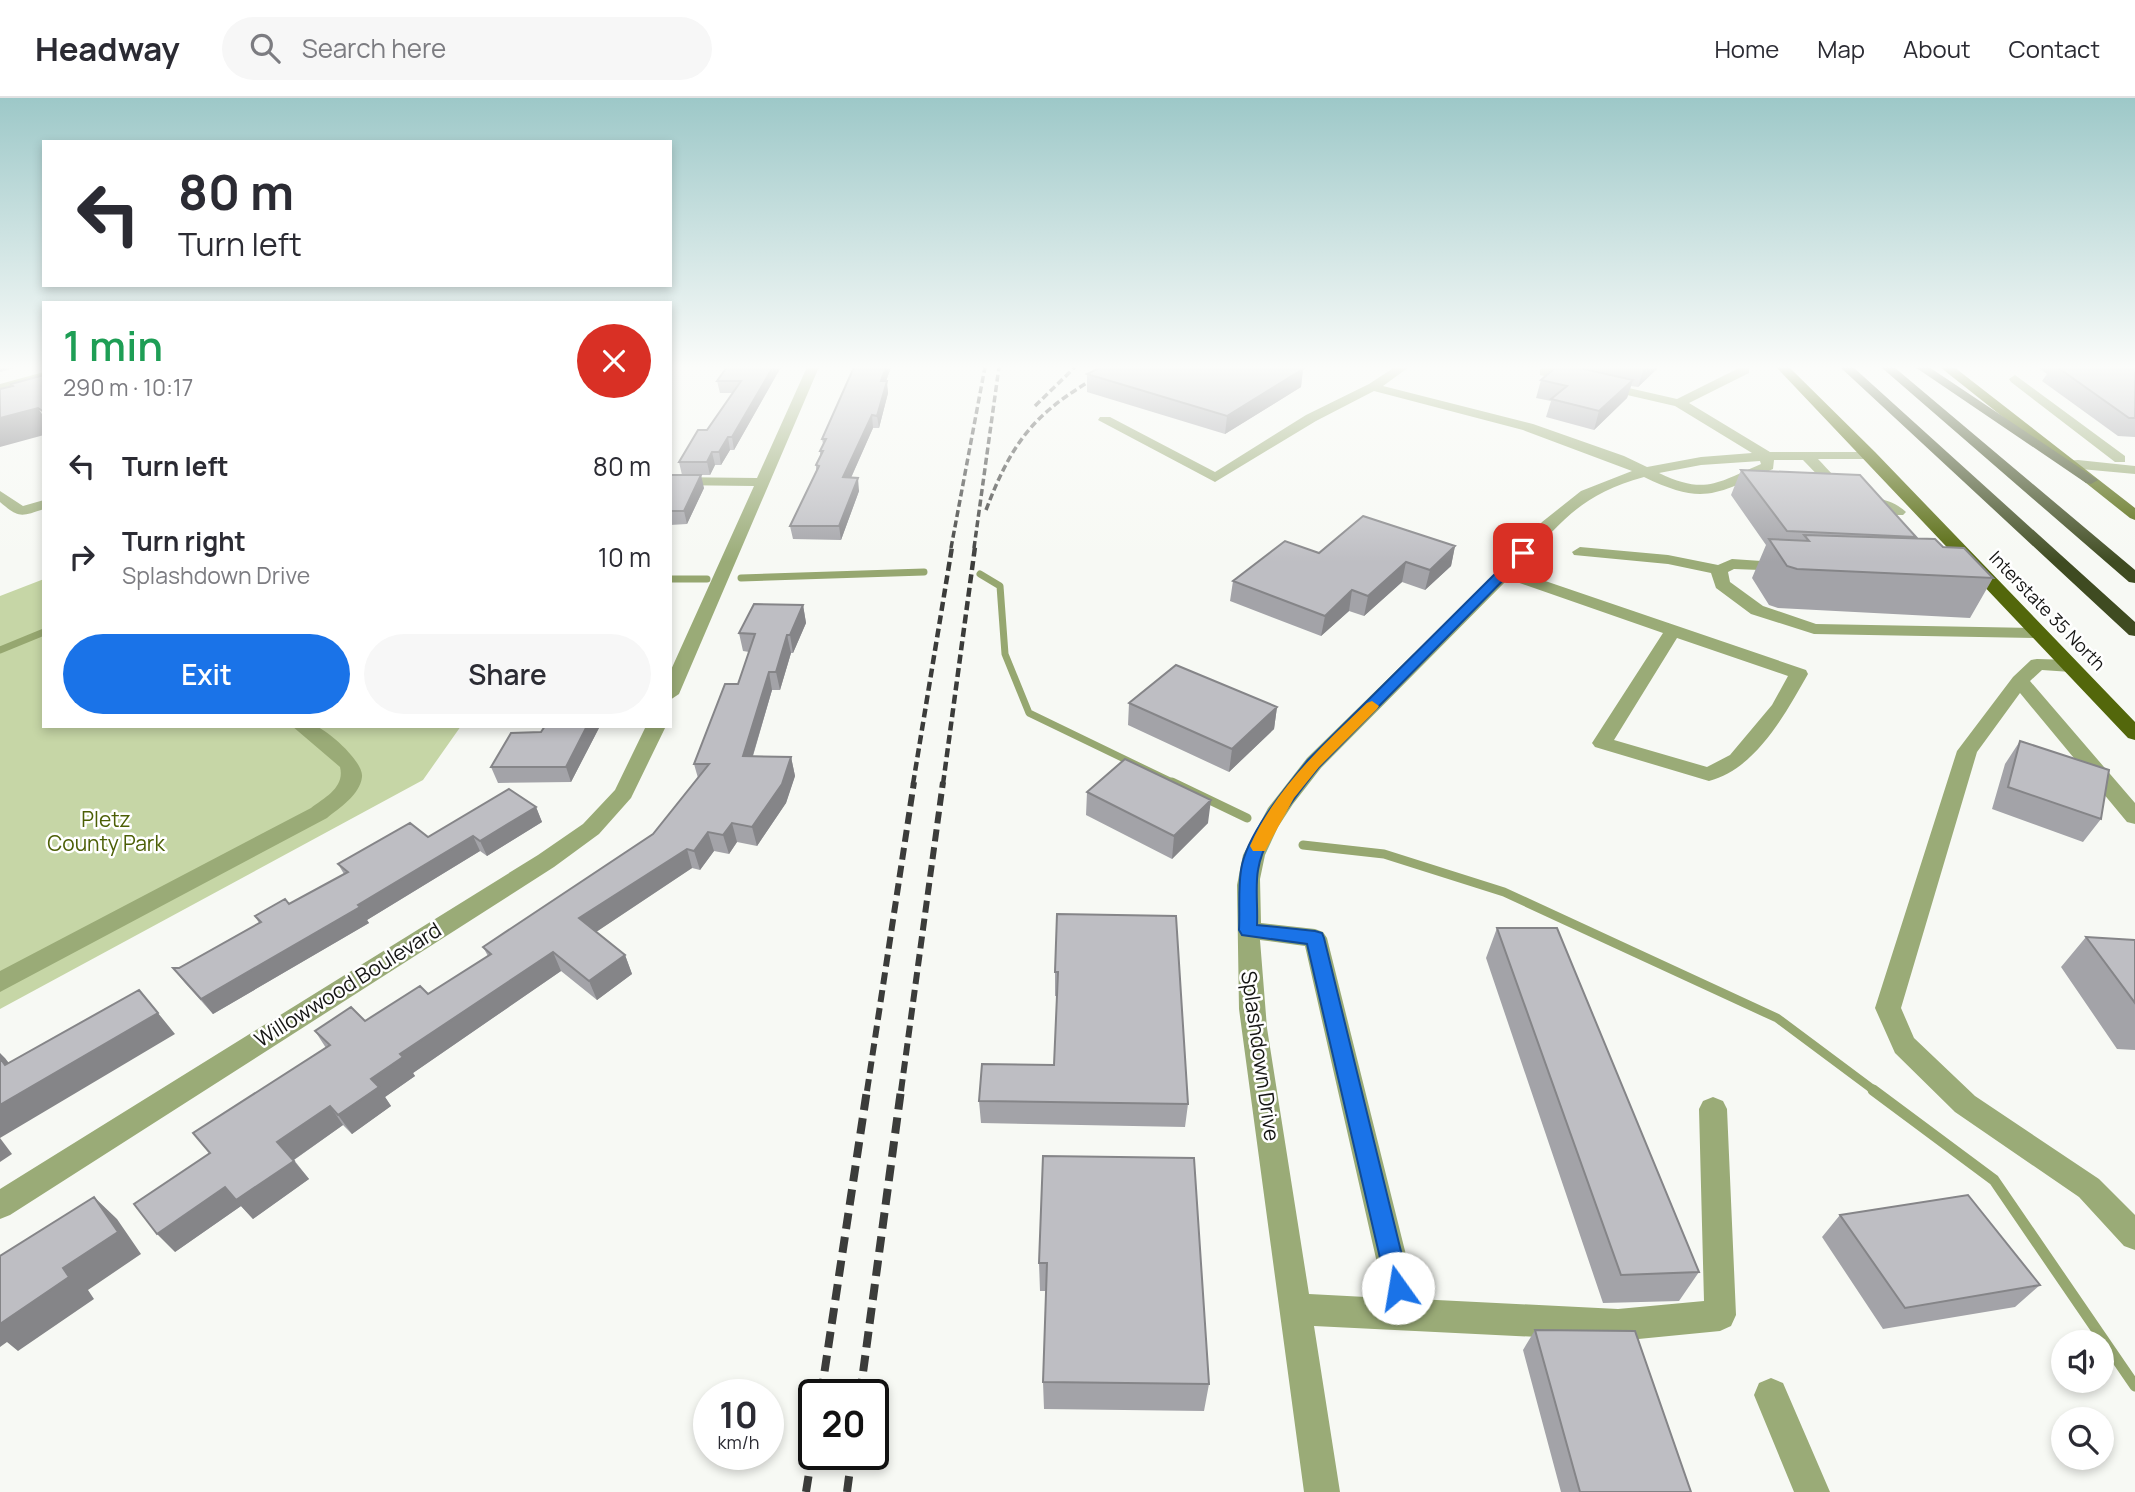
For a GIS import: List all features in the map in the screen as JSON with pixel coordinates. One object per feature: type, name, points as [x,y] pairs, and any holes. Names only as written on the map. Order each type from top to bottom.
[{"type":"highway","points":[[1917,432],[2135,631]]},
{"type":"highway","points":[[1963,432],[2135,578]]},
{"type":"highway","points":[[2019,432],[2091,480]]},
{"type":"main road","name":"Interstate 35 North","points":[[1847,432],[2135,734]]},
{"type":"main road","points":[[2029,432],[2135,515]]},
{"type":"street","points":[[672,689],[764,482],[783,432]]},
{"type":"street","points":[[1128,432],[1215,478],[1289,432]]},
{"type":"street","points":[[1542,432],[1619,459],[1680,489],[1700,492],[1720,487],[1768,466],[1767,456],[1728,432]]},
{"type":"street","points":[[2090,432],[2128,459]]},
{"type":"street","name":"Splashdown Drive","points":[[1322,1492],[1261,1068],[1250,1015],[1250,868],[1266,829],[1314,763],[1506,573],[1558,513],[1602,486],[1691,461],[1767,456],[1870,455]]},
{"type":"street","points":[[1807,456],[1835,485],[1847,493],[1875,501],[1900,519],[1926,514]]},
{"type":"street","points":[[2092,463],[2096,458],[2128,459]]},
{"type":"street","points":[[2070,464],[2092,463],[2111,469],[2135,470]]},
{"type":"street","points":[[672,481],[764,482]]},
{"type":"street","points":[[0,495],[21,512],[42,506]]},
{"type":"street","points":[[1580,552],[1620,558],[1690,561],[1719,570],[1732,564],[1801,567]]},
{"type":"street","points":[[1719,570],[1722,584],[1757,610],[1814,629],[2039,633]]},
{"type":"street","points":[[1506,573],[1799,674],[1780,707],[1737,760],[1709,774],[1602,743],[1672,632]]},
{"type":"street","points":[[1961,574],[1984,575]]},
{"type":"street","points":[[2071,666],[2037,664],[2020,681],[1967,751],[1888,1009],[1904,1045],[1965,1104],[2089,1188],[2135,1236]]},
{"type":"street","points":[[2020,681],[2135,817]]},
{"type":"street","points":[[0,982],[319,813],[338,800],[349,787],[354,775],[352,765],[305,728]]},
{"type":"street","name":"Willowwood Boulevard","points":[[0,1205],[534,869],[591,829],[624,793],[655,728]]},
{"type":"street","points":[[1248,930],[1315,938],[1405,1315]]},
{"type":"street","points":[[1296,1309],[1618,1325],[1720,1315],[1713,1110]]},
{"type":"street","points":[[1771,1395],[1812,1492]]},
{"type":"green space","name":"Pletz County Park","points":[[42,580],[42,728],[460,728],[423,780],[0,1009],[0,596]]},
{"type":"building","points":[[697,432],[735,432],[732,437],[728,437],[719,452],[712,452],[707,462],[679,462]]},
{"type":"building","points":[[825,432],[864,432],[843,477],[858,478],[839,526],[790,526],[819,466],[816,465],[826,439],[822,439]]},
{"type":"building","points":[[1741,470],[1860,475],[1916,537],[1787,531]]},
{"type":"building","points":[[672,475],[701,475],[684,511],[672,511]]},
{"type":"building","points":[[1363,516],[1455,546],[1430,570],[1406,562],[1368,596],[1352,590],[1325,616],[1233,581],[1285,541],[1319,553]]},
{"type":"building","points":[[1804,535],[1935,539],[1943,547],[1964,548],[1993,578],[1797,569],[1787,566],[1769,539],[1809,541]]},
{"type":"building","points":[[754,604],[803,605],[790,635],[787,635],[776,672],[769,672],[743,756],[791,757],[782,784],[752,827],[732,823],[723,835],[708,832],[694,851],[687,849],[579,918],[625,955],[589,981],[553,952],[400,1054],[403,1057],[371,1079],[379,1087],[338,1115],[330,1106],[277,1142],[294,1161],[236,1200],[225,1187],[157,1234],[134,1204],[210,1153],[193,1133],[330,1045],[315,1031],[351,1007],[365,1021],[420,986],[428,994],[491,954],[483,947],[653,834],[709,764],[694,764],[725,684],[738,684],[755,634],[739,633]]},
{"type":"building","points":[[1176,665],[1277,707],[1232,749],[1129,703]]},
{"type":"building","points":[[544,728],[586,728],[566,767],[491,767],[511,733],[541,732]]},
{"type":"building","points":[[2020,741],[2109,770],[2101,819],[2008,787]]},
{"type":"building","points":[[1125,759],[1211,800],[1174,836],[1087,792]]},
{"type":"building","points":[[509,789],[536,807],[480,841],[473,836],[358,905],[360,907],[201,999],[173,968],[179,968],[261,922],[255,916],[285,899],[289,904],[348,872],[338,864],[410,823],[428,837]]},
{"type":"building","points":[[1057,914],[1176,916],[1188,1104],[979,1101],[982,1064],[1054,1065],[1058,972],[1055,972]]},
{"type":"building","points":[[1497,928],[1557,928],[1699,1272],[1621,1275]]},
{"type":"building","points":[[2086,937],[2135,940],[2135,1003]]},
{"type":"building","points":[[139,990],[158,1013],[0,1105],[0,1058],[5,1065]]},
{"type":"building","points":[[1043,1156],[1194,1158],[1209,1384],[1043,1382],[1047,1263],[1039,1263]]},
{"type":"building","points":[[1968,1195],[2040,1285],[1905,1308],[1840,1215]]},
{"type":"building","points":[[94,1197],[118,1232],[63,1268],[69,1277],[0,1324],[0,1256]]},
{"type":"building","points":[[1535,1330],[1635,1331],[1691,1492],[1580,1492]]},
{"type":"waterway","points":[[741,578],[924,572]]},
{"type":"waterway","points":[[980,574],[1000,586],[1005,654],[1029,713],[1176,784]]},
{"type":"waterway","points":[[672,579],[707,579]]},
{"type":"waterway","points":[[0,650],[42,633]]},
{"type":"waterway","points":[[1172,782],[1247,818]]},
{"type":"waterway","points":[[1303,845],[1384,854],[1504,892],[1777,1018],[1875,1091]]},
{"type":"waterway","points":[[1873,1090],[1994,1180],[2135,1386]]},
{"type":"railway","points":[[951,548],[973,432]]},
{"type":"railway","points":[[974,548],[990,432]]},
{"type":"railway","points":[[986,510],[1008,460],[1027,432]]},
{"type":"railway","points":[[913,784],[952,547]]},
{"type":"railway","points":[[943,784],[975,547]]},
{"type":"railway","points":[[867,1091],[914,782]]},
{"type":"railway","points":[[901,1091],[943,782]]},
{"type":"railway","points":[[823,1379],[867,1090]]},
{"type":"railway","points":[[862,1379],[901,1090]]},
{"type":"railway","points":[[806,1492],[810,1470]]},
{"type":"railway","points":[[847,1492],[850,1470]]},
{"type":"slow traffic","points":[[1259,846],[1266,829],[1289,794],[1314,763],[1372,706]]},
{"type":"route","points":[[1398,1288],[1315,938],[1248,930],[1250,868],[1266,829],[1314,763],[1523,553]]}]
